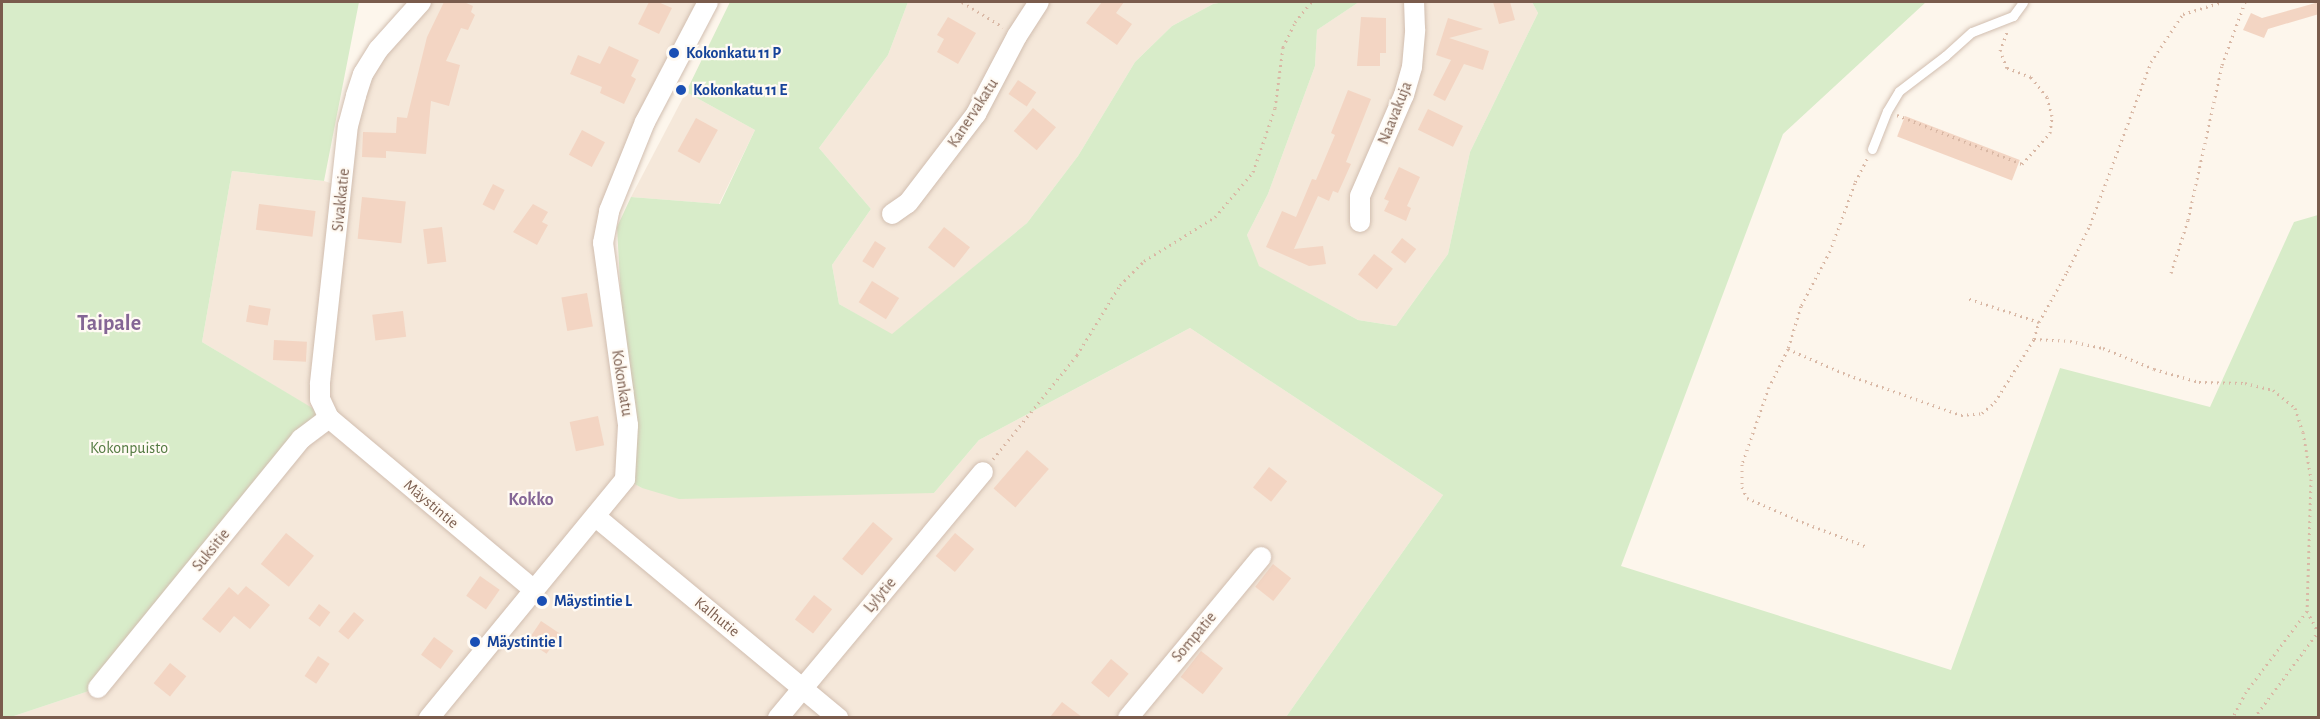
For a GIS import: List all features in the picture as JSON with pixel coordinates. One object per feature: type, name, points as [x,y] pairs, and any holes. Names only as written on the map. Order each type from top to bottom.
[{"type":"street","name":"Sivakkatie","points":[[329,418],[320,399],[320,384],[348,125],[363,74],[378,50],[421,2]]},
{"type":"street","name":"Kokonkatu","points":[[429,717],[596,517],[624,479],[628,424],[603,243],[609,211],[645,123],[708,2]]},
{"type":"street","name":"Kanervakatu","points":[[892,214],[908,203],[976,114],[1017,36],[1039,2]]},
{"type":"street","name":"Naavakuja","points":[[1360,222],[1360,196],[1404,95],[1412,67],[1415,29],[1414,2]]},
{"type":"street","name":"Mäystintie","points":[[329,418],[534,590]]},
{"type":"street","name":"Suksitie","points":[[98,688],[301,439],[329,418]]},
{"type":"street","name":"Lylytie","points":[[778,717],[983,472]]},
{"type":"street","name":"Kalhutie","points":[[596,517],[838,717]]},
{"type":"street","name":"Sompatie","points":[[1128,717],[1261,557]]},
{"type":"lane","points":[[1872,149],[1887,111],[1899,91],[1946,56],[1972,32],[2013,16],[2023,2]]},
{"type":"path","points":[[962,2],[1017,36]]},
{"type":"path","points":[[983,472],[1077,356],[1120,285],[1144,261],[1215,217],[1253,172],[1275,108],[1283,47],[1295,22],[1311,2]]},
{"type":"path","points":[[1788,349],[1848,375],[1961,415],[1982,413],[1995,402],[2034,339],[2040,321],[2090,225],[2151,62],[2183,14],[2222,2]]},
{"type":"path","points":[[2171,273],[2188,220],[2222,65],[2245,2]]},
{"type":"path","points":[[1887,111],[2022,164],[2050,133],[2052,116],[2047,97],[2031,77],[2007,68],[2000,51],[2013,16]]},
{"type":"path","points":[[1868,547],[1747,498],[1742,488],[1742,465],[1769,387],[1788,349],[1801,306],[1830,251],[1855,183],[1872,149]]},
{"type":"path","points":[[1967,298],[2040,321]]},
{"type":"path","points":[[2034,339],[2070,341],[2103,348],[2154,369],[2199,382],[2245,383],[2273,390],[2295,408],[2304,432],[2311,478],[2307,610],[2318,632],[2254,717]]},
{"type":"path","points":[[2232,717],[2246,692],[2307,610]]},
{"type":"shaded area","points":[[421,2],[708,2],[609,211],[625,478],[642,488],[934,493],[979,440],[1190,328],[1443,495],[1286,717],[8,718],[98,688],[328,418],[202,342],[232,171],[324,181],[343,187],[356,96]]},
{"type":"shaded area","points":[[908,2],[1224,2],[1213,4],[1172,26],[1135,62],[1078,156],[1027,223],[892,335],[839,304],[832,265],[871,209],[819,148],[888,55]]},
{"type":"shaded area","points":[[1359,2],[1532,2],[1538,13],[1470,152],[1448,254],[1396,326],[1358,320],[1258,266],[1247,235],[1268,194],[1315,66],[1317,30]]},
{"type":"shaded area","points":[[686,92],[755,130],[719,204],[631,197]]},
{"type":"green space","name":"Kokonpuisto","points":[[2,2],[359,2],[324,181],[232,171],[202,342],[329,418],[98,688],[8,718],[2,717]]},
{"type":"green space","points":[[730,2],[908,2],[888,55],[819,148],[871,209],[832,265],[839,304],[892,334],[1027,223],[1078,156],[1135,62],[1172,26],[1213,4],[1224,2],[1359,2],[1317,30],[1315,66],[1268,194],[1247,235],[1259,266],[1358,320],[1396,326],[1448,254],[1470,152],[1538,13],[1532,2],[1926,2],[1783,134],[1621,566],[1951,670],[2060,368],[2210,407],[2294,222],[2318,215],[2318,717],[1286,717],[1443,495],[1190,328],[979,440],[934,493],[679,499],[642,488],[631,482],[617,227],[631,197],[720,204],[755,130],[686,92]]},
{"type":"building","points":[[444,2],[464,2],[473,6],[471,12],[475,15],[468,30],[461,28],[446,61],[460,65],[449,106],[431,101],[426,154],[386,151],[386,158],[362,157],[363,132],[396,133],[397,117],[407,118],[427,37]]},
{"type":"building","points":[[649,2],[658,2],[672,8],[659,34],[638,24]]},
{"type":"building","points":[[1102,2],[1124,2],[1116,13],[1132,24],[1117,45],[1086,23]]},
{"type":"building","points":[[1493,2],[1510,2],[1515,20],[1499,24]]},
{"type":"building","points":[[2319,2],[2319,14],[2268,29],[2264,38],[2243,30],[2251,13],[2262,18]]},
{"type":"building","points":[[948,17],[976,33],[958,64],[937,52],[944,39],[937,35]]},
{"type":"building","points":[[1361,17],[1386,18],[1386,53],[1380,53],[1380,66],[1357,66]]},
{"type":"building","points":[[1448,18],[1483,29],[1449,38],[1489,51],[1483,70],[1464,64],[1445,101],[1433,95],[1451,60],[1436,55]]},
{"type":"building","points":[[609,46],[639,60],[631,76],[636,79],[624,104],[600,93],[602,87],[570,74],[578,55],[600,64]]},
{"type":"building","points":[[1018,80],[1036,92],[1027,106],[1008,94]]},
{"type":"building","points":[[1348,90],[1371,99],[1346,162],[1351,164],[1338,193],[1333,191],[1329,201],[1318,196],[1294,249],[1323,246],[1326,264],[1309,266],[1266,247],[1282,211],[1296,217],[1312,179],[1316,180],[1335,135],[1331,133]]},
{"type":"building","points":[[1033,108],[1056,127],[1037,150],[1014,131]]},
{"type":"building","points":[[1428,109],[1463,126],[1453,147],[1418,130]]},
{"type":"building","points":[[1905,116],[2020,160],[2012,181],[1897,137]]},
{"type":"building","points":[[696,118],[718,130],[699,163],[678,151]]},
{"type":"building","points":[[582,130],[605,142],[592,167],[569,155]]},
{"type":"building","points":[[1399,167],[1420,177],[1407,206],[1411,208],[1406,221],[1384,211],[1389,201],[1384,199]]},
{"type":"building","points":[[493,184],[505,190],[494,210],[483,204]]},
{"type":"building","points":[[362,197],[406,202],[401,243],[358,239]]},
{"type":"building","points":[[259,204],[316,211],[312,237],[256,230]]},
{"type":"building","points":[[533,204],[548,212],[542,222],[548,225],[537,245],[513,232]]},
{"type":"building","points":[[442,227],[446,262],[427,264],[423,229]]},
{"type":"building","points":[[944,227],[970,247],[954,268],[928,247]]},
{"type":"building","points":[[1402,238],[1416,249],[1405,263],[1391,252]]},
{"type":"building","points":[[875,241],[886,248],[873,268],[862,261]]},
{"type":"building","points":[[1374,254],[1393,269],[1377,289],[1358,274]]},
{"type":"building","points":[[872,281],[899,298],[886,319],[859,302]]},
{"type":"building","points":[[587,293],[593,326],[567,331],[561,298]]},
{"type":"building","points":[[249,305],[271,309],[268,326],[246,322]]},
{"type":"building","points":[[403,311],[406,337],[375,341],[372,315]]},
{"type":"building","points":[[274,340],[307,342],[306,362],[273,360]]},
{"type":"building","points":[[598,416],[604,445],[576,451],[570,422]]},
{"type":"building","points":[[1027,450],[1049,469],[1015,508],[994,488]]},
{"type":"building","points":[[1269,467],[1287,481],[1271,502],[1253,487]]},
{"type":"building","points":[[873,522],[893,539],[862,575],[842,559]]},
{"type":"building","points":[[286,533],[314,556],[289,587],[261,564]]},
{"type":"building","points":[[955,533],[974,549],[955,572],[936,556]]},
{"type":"building","points":[[1273,564],[1291,578],[1273,601],[1255,587]]},
{"type":"building","points":[[480,576],[500,590],[486,609],[466,596]]},
{"type":"building","points":[[246,586],[270,605],[250,629],[234,616],[220,633],[202,619],[229,587],[238,595]]},
{"type":"building","points":[[814,595],[832,609],[813,634],[795,619]]},
{"type":"building","points":[[319,604],[330,612],[320,627],[308,619]]},
{"type":"building","points":[[354,612],[364,620],[348,640],[338,631]]},
{"type":"building","points":[[541,621],[560,634],[547,654],[528,641]]},
{"type":"building","points":[[434,637],[453,651],[440,669],[421,655]]},
{"type":"building","points":[[1201,651],[1223,668],[1203,694],[1181,677]]},
{"type":"building","points":[[318,656],[330,664],[316,684],[305,676]]},
{"type":"building","points":[[1111,659],[1129,674],[1109,698],[1091,683]]},
{"type":"building","points":[[170,663],[186,676],[170,696],[154,683]]},
{"type":"building","points":[[1062,702],[1082,717],[1050,717]]},
{"type":"place","name":"Kokonkatu 11 P","points":[[674,53]]},
{"type":"place","name":"Kokonkatu 11 E","points":[[681,90]]},
{"type":"place","name":"Mäystintie L","points":[[542,601]]},
{"type":"place","name":"Mäystintie I","points":[[475,642]]},
{"type":"district","name":"Taipale","points":[[109,324]]},
{"type":"district","name":"Kokko","points":[[531,500]]}]
